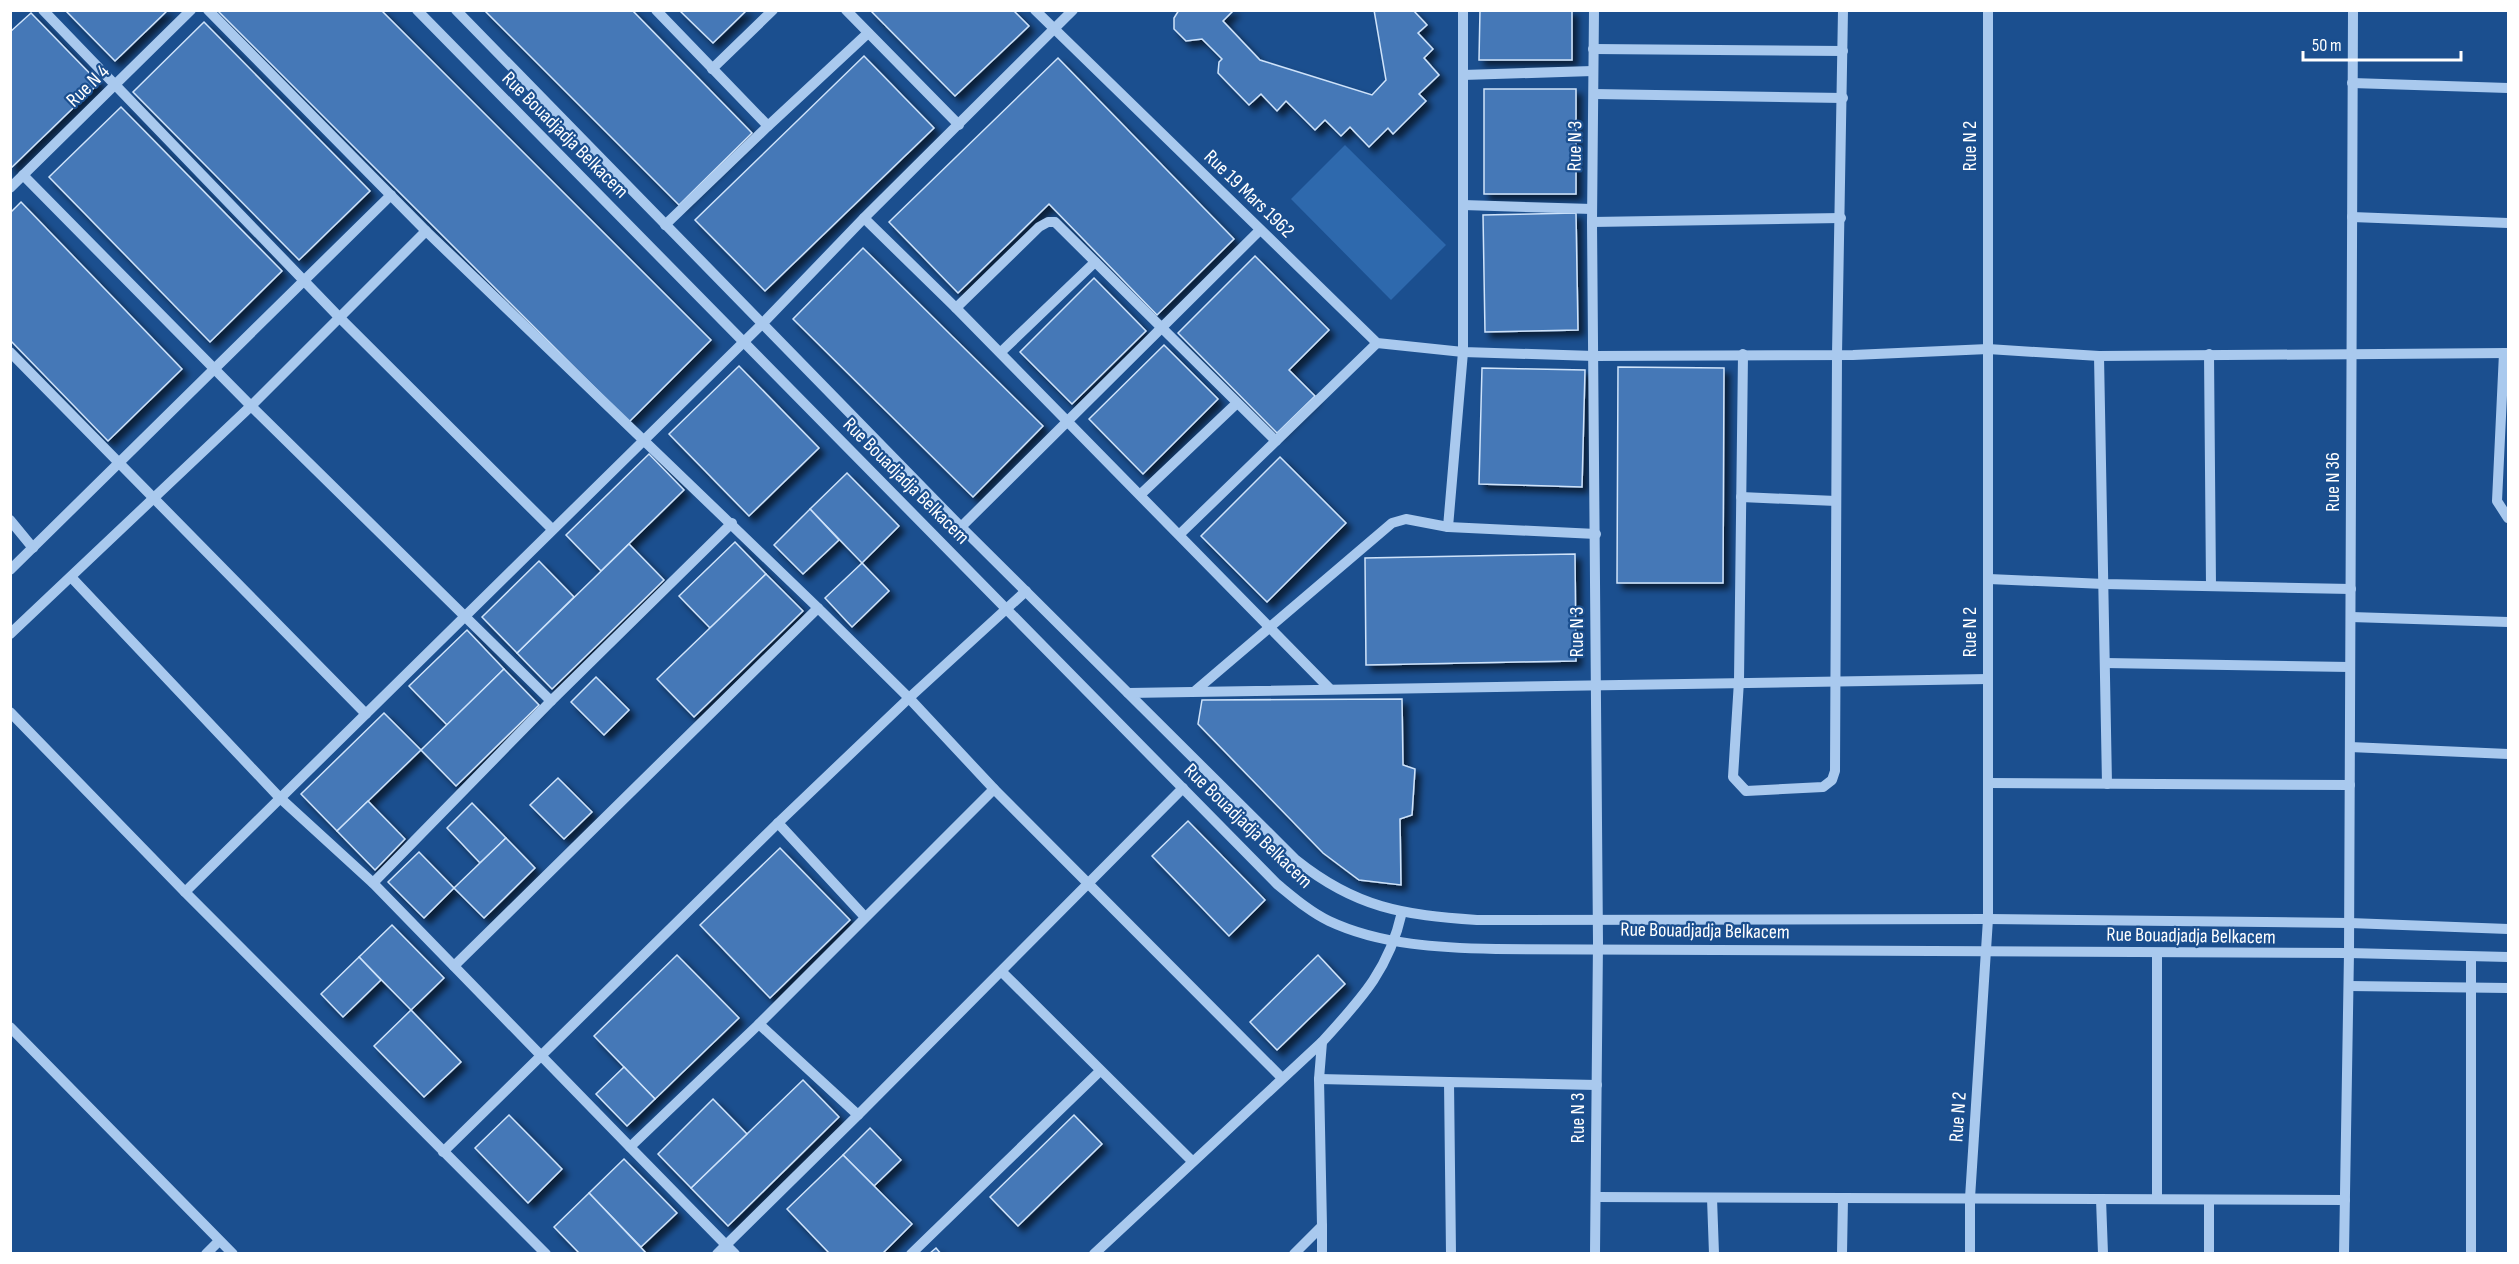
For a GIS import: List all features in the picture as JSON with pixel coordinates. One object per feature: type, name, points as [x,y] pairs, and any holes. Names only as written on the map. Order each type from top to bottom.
[{"type":"street","points":[[43,10],[338,316],[552,529]]},
{"type":"street","name":"Rue N 4","points":[[10,188],[191,10]]},
{"type":"street","points":[[208,10],[426,231],[732,523],[909,698],[994,789],[1282,1078]]},
{"type":"street","name":"Rue Bouadjadja Belkacem","points":[[417,10],[1277,884],[1303,905],[1329,921],[1395,940],[1459,948],[2349,953],[2508,957]]},
{"type":"street","name":"Rue Bouadjadja Belkacem","points":[[456,10],[961,527],[1296,860],[1347,895],[1402,912],[1477,920],[1988,919],[2350,923],[2508,929]]},
{"type":"street","points":[[656,10],[768,126]]},
{"type":"street","points":[[712,69],[773,10]]},
{"type":"street","points":[[846,10],[959,124]]},
{"type":"street","name":"Rue 19 Mars 1962","points":[[1035,10],[1377,343]]},
{"type":"street","points":[[185,892],[279,796],[366,714],[463,616],[764,323],[864,218],[1073,10]]},
{"type":"street","points":[[1448,527],[1463,352],[1463,10]]},
{"type":"street","name":"Rue N 3","points":[[1594,10],[1592,222],[1598,948],[1595,1254]]},
{"type":"street","points":[[1743,354],[1739,681],[1733,777],[1746,791],[1823,787],[1832,780],[1835,771],[1837,355],[1843,10]]},
{"type":"street","name":"Rue N 2","points":[[1970,1254],[1970,1198],[1988,952],[1988,10]]},
{"type":"street","name":"Rue N 36","points":[[2344,1254],[2350,923],[2353,10]]},
{"type":"street","points":[[665,225],[868,33]]},
{"type":"street","points":[[1593,49],[1843,51]]},
{"type":"street","points":[[1463,75],[1593,71]]},
{"type":"street","points":[[2352,83],[2508,88]]},
{"type":"street","points":[[1594,94],[1843,98]]},
{"type":"street","points":[[23,175],[250,406],[551,701]]},
{"type":"street","points":[[10,570],[391,195]]},
{"type":"street","points":[[1463,205],[1592,209]]},
{"type":"street","points":[[2352,217],[2508,223]]},
{"type":"street","points":[[864,218],[1001,352],[1271,626],[1329,688]]},
{"type":"street","points":[[1592,222],[1841,218]]},
{"type":"street","points":[[956,308],[1048,222],[1056,224],[1276,441]]},
{"type":"street","points":[[961,527],[1260,230]]},
{"type":"street","points":[[10,634],[250,406],[426,231]]},
{"type":"street","points":[[1001,352],[1095,262]]},
{"type":"street","points":[[1180,534],[1377,343],[1463,352],[1594,356],[1837,355],[1989,349],[2099,356],[2506,353],[2497,501],[2508,518]]},
{"type":"street","points":[[10,352],[366,714]]},
{"type":"street","points":[[2210,354],[2211,586]]},
{"type":"street","points":[[2099,356],[2107,784]]},
{"type":"street","points":[[1141,494],[1237,403]]},
{"type":"street","points":[[1741,497],[1836,501]]},
{"type":"street","points":[[1195,691],[1392,523],[1406,519],[1448,527],[1596,534]]},
{"type":"street","points":[[10,520],[33,548]]},
{"type":"street","points":[[373,883],[551,701],[732,523]]},
{"type":"street","points":[[71,578],[279,796],[373,883],[735,1254]]},
{"type":"street","points":[[1989,579],[2104,584],[2351,589]]},
{"type":"street","points":[[443,1152],[778,824],[909,698],[1008,610],[1026,591]]},
{"type":"street","points":[[454,966],[818,608]]},
{"type":"street","points":[[2351,617],[2508,622]]},
{"type":"street","points":[[2105,663],[2350,668]]},
{"type":"street","points":[[1128,693],[1739,681],[1988,679]]},
{"type":"street","points":[[10,711],[185,892],[546,1254]]},
{"type":"street","points":[[2350,747],[2508,754]]},
{"type":"street","points":[[1988,783],[2350,785]]},
{"type":"street","points":[[717,1254],[1002,972],[1183,788]]},
{"type":"street","points":[[630,1147],[759,1024],[864,916],[994,789]]},
{"type":"street","points":[[778,824],[864,916]]},
{"type":"street","points":[[1094,1254],[1322,1042],[1370,988],[1395,940],[1402,912]]},
{"type":"street","points":[[2157,953],[2157,1199]]},
{"type":"street","points":[[2470,1254],[2471,957]]},
{"type":"street","points":[[1002,972],[1192,1161]]},
{"type":"street","points":[[2349,986],[2508,988]]},
{"type":"street","points":[[759,1024],[858,1115]]},
{"type":"street","points":[[10,1028],[233,1254]]},
{"type":"street","points":[[1322,1042],[1319,1080],[1322,1254]]},
{"type":"street","points":[[911,1254],[1100,1071]]},
{"type":"street","points":[[1319,1080],[1596,1085]]},
{"type":"street","points":[[1449,1082],[1451,1254]]},
{"type":"street","points":[[1596,1197],[2345,1200]]},
{"type":"street","points":[[1713,1198],[1714,1254]]},
{"type":"street","points":[[1842,1198],[1842,1254]]},
{"type":"street","points":[[2101,1199],[2103,1254]]},
{"type":"street","points":[[2209,1200],[2209,1254]]},
{"type":"street","points":[[1294,1254],[1322,1226]]},
{"type":"street","points":[[206,1254],[219,1240]]},
{"type":"shaded area","points":[[1345,145],[1446,245],[1391,300],[1291,199]]},
{"type":"building","points":[[65,10],[168,10],[115,61]]},
{"type":"building","points":[[217,10],[381,10],[711,340],[629,422]]},
{"type":"building","points":[[484,10],[632,10],[752,133],[679,205]]},
{"type":"building","points":[[679,10],[747,10],[713,43]]},
{"type":"building","points":[[870,10],[1013,10],[1029,26],[955,96]]},
{"type":"building","points":[[1179,10],[1234,10],[1223,21],[1260,60],[1372,95],[1386,80],[1374,10],[1413,10],[1427,25],[1418,33],[1433,49],[1424,58],[1439,75],[1419,94],[1426,101],[1393,134],[1388,128],[1369,147],[1350,127],[1341,136],[1325,120],[1315,130],[1286,101],[1277,111],[1261,94],[1249,105],[1218,73],[1219,62],[1222,59],[1202,39],[1186,41],[1174,29],[1174,18]]},
{"type":"building","points":[[1480,10],[1572,10],[1572,60],[1479,60]]},
{"type":"building","points":[[31,13],[99,83],[10,169],[10,32]]},
{"type":"building","points":[[204,22],[370,191],[299,260],[133,92]]},
{"type":"building","points":[[864,56],[934,128],[765,291],[695,220]]},
{"type":"building","points":[[1058,58],[1234,239],[1157,315],[1049,204],[958,293],[889,222]]},
{"type":"building","points":[[1484,89],[1576,89],[1576,194],[1484,194]]},
{"type":"building","points":[[121,107],[282,271],[210,342],[49,177]]},
{"type":"building","points":[[21,202],[182,369],[108,441],[10,340],[10,213]]},
{"type":"building","points":[[1576,213],[1578,330],[1485,332],[1483,215]]},
{"type":"building","points":[[863,248],[1043,426],[973,497],[793,319]]},
{"type":"building","points":[[1255,256],[1329,330],[1289,370],[1315,396],[1277,433],[1178,333]]},
{"type":"building","points":[[1094,278],[1146,331],[1072,404],[1020,352]]},
{"type":"building","points":[[1164,345],[1218,399],[1143,474],[1089,419]]},
{"type":"building","points":[[739,366],[819,448],[749,516],[669,434]]},
{"type":"building","points":[[1618,367],[1724,368],[1723,583],[1617,583]]},
{"type":"building","points":[[1482,368],[1585,370],[1582,487],[1479,484]]},
{"type":"building","points":[[649,454],[684,490],[601,571],[566,535]]},
{"type":"building","points":[[1280,457],[1346,523],[1267,602],[1201,536]]},
{"type":"building","points":[[847,473],[899,526],[862,563],[810,509]]},
{"type":"building","points":[[810,509],[839,540],[803,574],[774,545]]},
{"type":"building","points":[[735,542],[766,574],[710,628],[679,596]]},
{"type":"building","points":[[629,544],[664,580],[552,689],[517,653]]},
{"type":"building","points":[[1575,554],[1576,661],[1366,665],[1365,558]]},
{"type":"building","points":[[539,561],[574,597],[517,653],[482,617]]},
{"type":"building","points":[[862,563],[889,591],[852,627],[825,598]]},
{"type":"building","points":[[766,574],[803,611],[694,717],[657,679]]},
{"type":"building","points":[[467,630],[504,669],[447,725],[409,686]]},
{"type":"building","points":[[504,669],[539,705],[456,786],[421,750]]},
{"type":"building","points":[[596,677],[629,710],[604,735],[571,702]]},
{"type":"building","points":[[1402,699],[1403,765],[1415,769],[1412,815],[1400,819],[1401,885],[1359,880],[1323,853],[1198,724],[1202,700]]},
{"type":"building","points":[[384,713],[421,750],[337,831],[301,794]]},
{"type":"building","points":[[558,778],[592,812],[564,839],[530,805]]},
{"type":"building","points":[[368,801],[405,839],[375,870],[337,831]]},
{"type":"building","points":[[472,803],[506,838],[480,863],[447,828]]},
{"type":"building","points":[[1188,821],[1265,900],[1229,936],[1152,856]]},
{"type":"building","points":[[506,838],[535,868],[484,918],[454,888]]},
{"type":"building","points":[[780,848],[850,920],[770,998],[700,925]]},
{"type":"building","points":[[419,852],[454,888],[424,918],[388,882]]},
{"type":"building","points":[[392,925],[444,978],[411,1010],[359,957]]},
{"type":"building","points":[[677,955],[739,1018],[655,1099],[594,1036]]},
{"type":"building","points":[[1318,955],[1345,984],[1277,1050],[1250,1022]]},
{"type":"building","points":[[359,957],[381,980],[343,1017],[321,994]]},
{"type":"building","points":[[411,1010],[461,1062],[424,1097],[374,1046]]},
{"type":"building","points":[[624,1067],[655,1099],[627,1126],[596,1094]]},
{"type":"building","points":[[803,1080],[839,1117],[728,1226],[691,1188]]},
{"type":"building","points":[[713,1099],[747,1134],[691,1188],[658,1154]]},
{"type":"building","points":[[509,1115],[562,1169],[528,1203],[475,1148]]},
{"type":"building","points":[[1074,1115],[1102,1144],[1018,1226],[990,1197]]},
{"type":"building","points":[[870,1128],[901,1160],[874,1186],[843,1155]]},
{"type":"building","points":[[843,1155],[912,1224],[882,1254],[830,1254],[787,1209]]},
{"type":"building","points":[[624,1159],[677,1213],[641,1247],[589,1193]]},
{"type":"building","points":[[589,1193],[647,1254],[580,1254],[554,1227]]},
{"type":"building","points":[[936,1248],[941,1254],[929,1254]]}]
